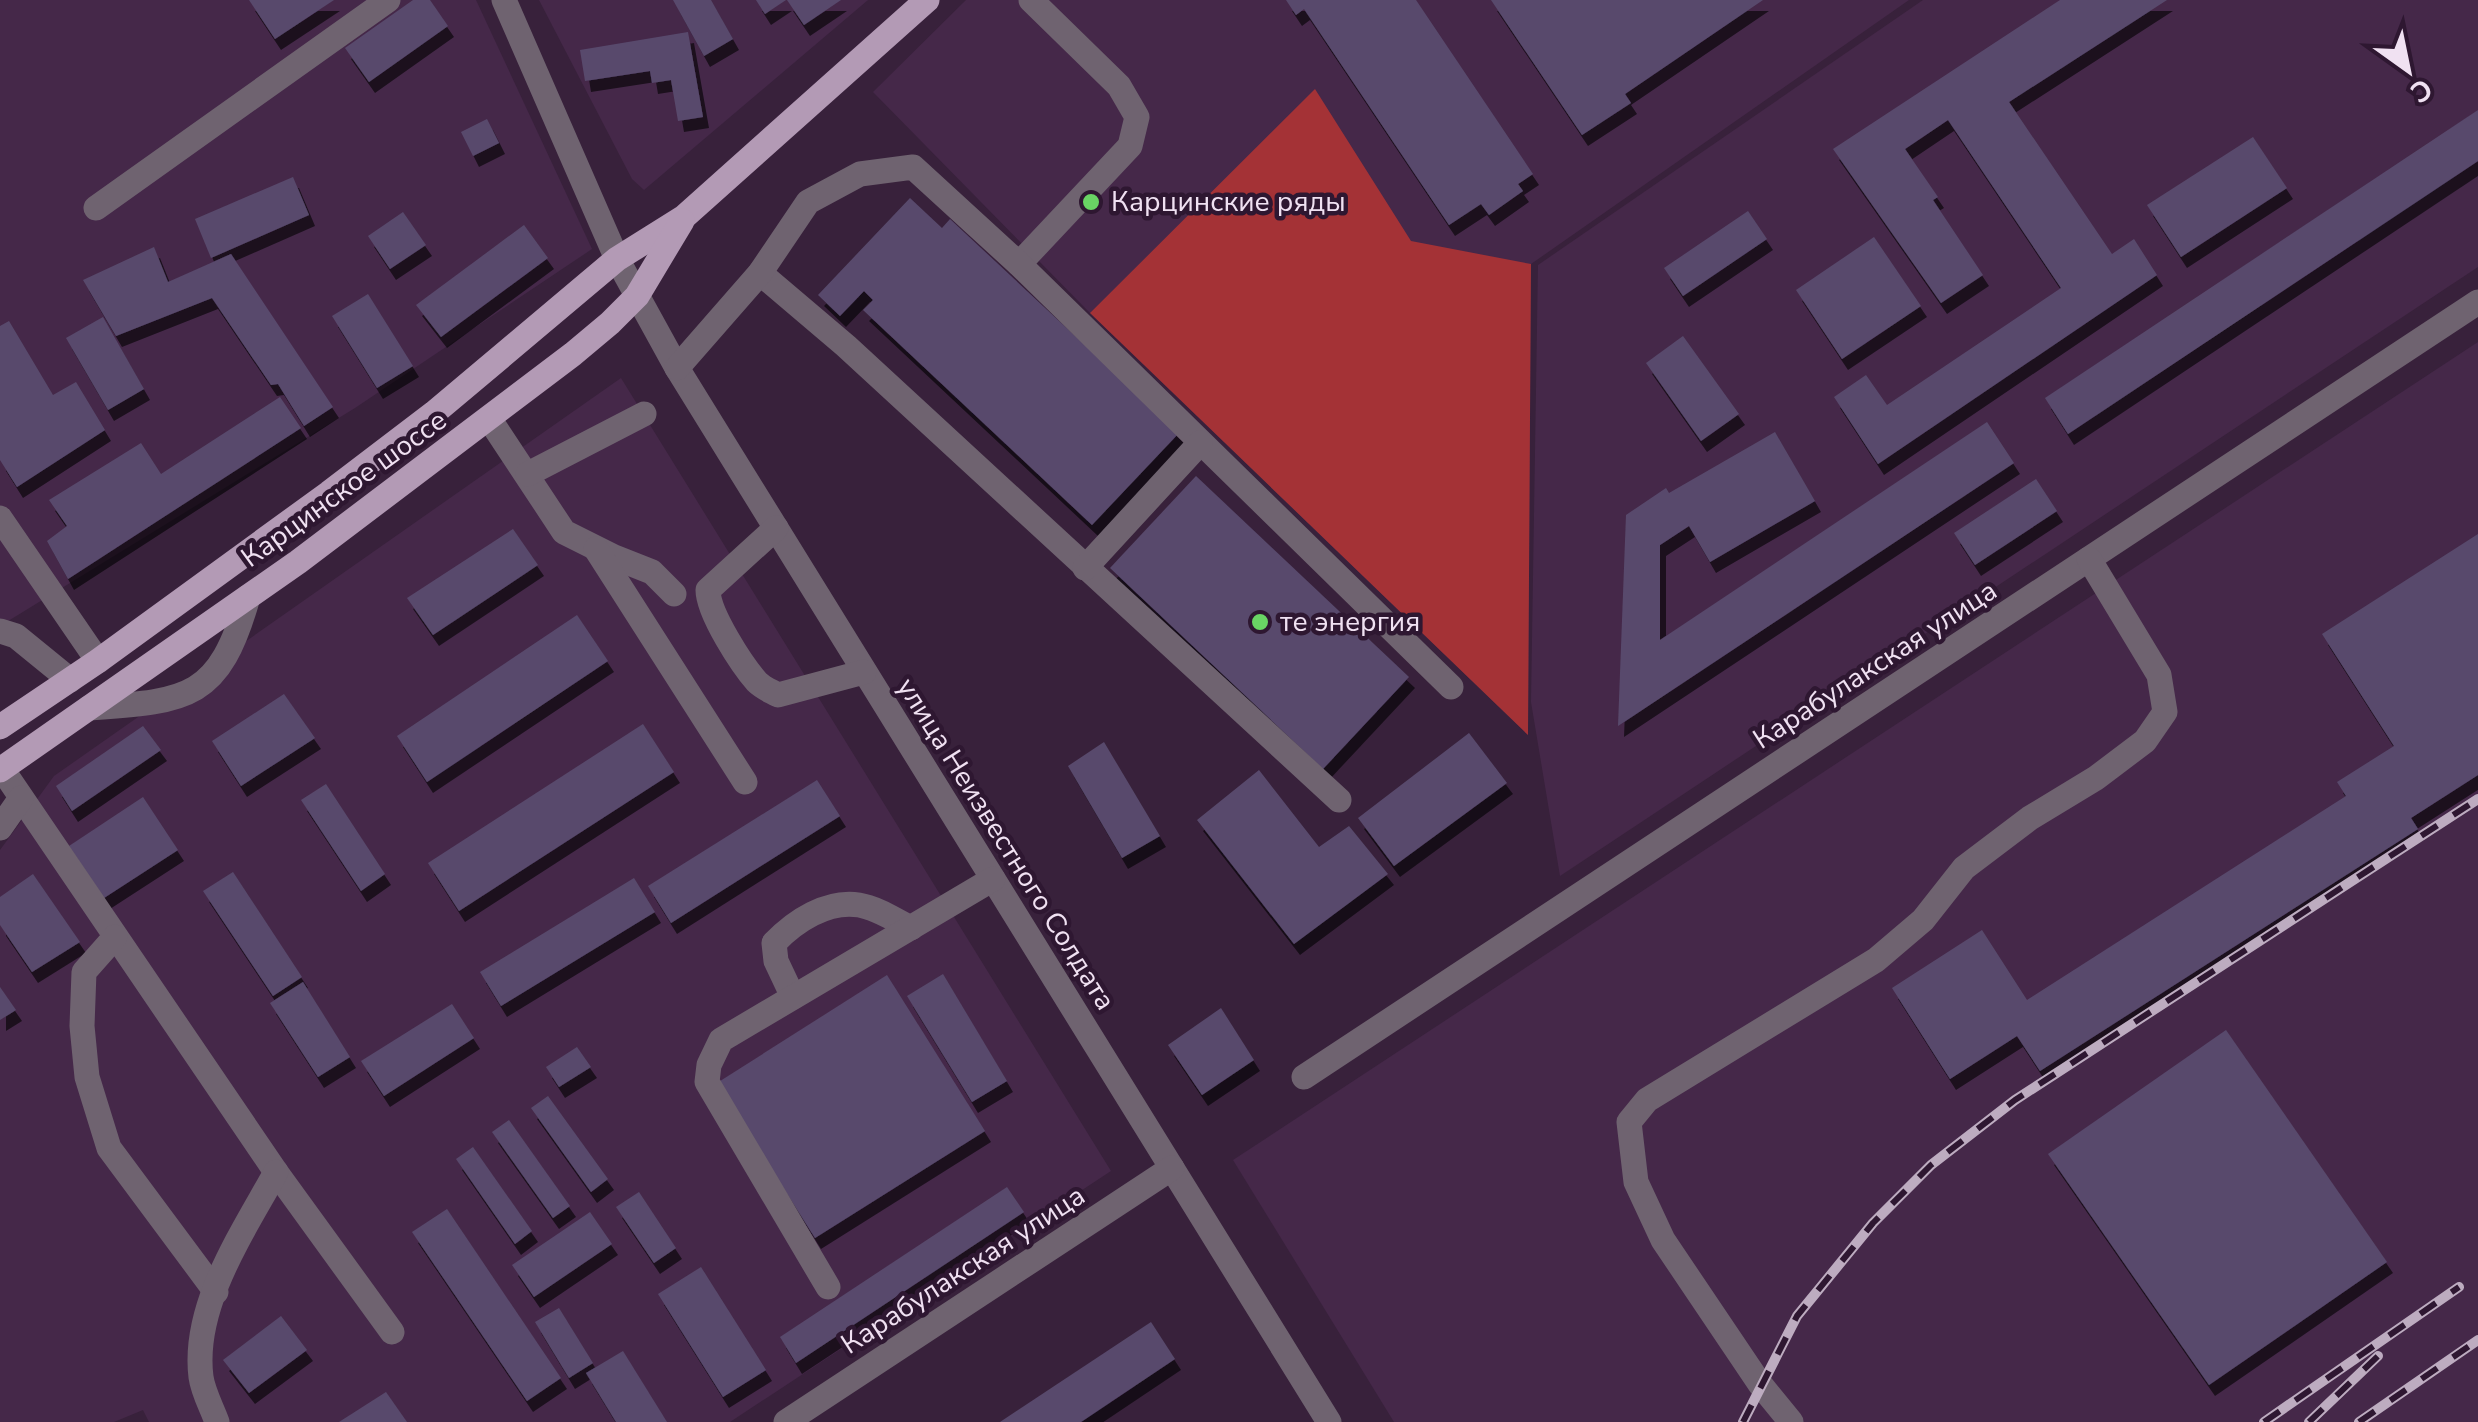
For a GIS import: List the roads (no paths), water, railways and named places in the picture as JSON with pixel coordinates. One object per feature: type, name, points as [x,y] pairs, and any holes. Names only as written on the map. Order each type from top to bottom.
[{"type":"main road","name":"Карцинское шоссе","points":[[0,727],[98,661],[434,412],[617,259],[684,217],[926,0]]},
{"type":"main road","name":"Карцинское шоссе","points":[[1,770],[248,597],[490,420],[610,323],[637,296],[684,217]]},
{"type":"street","name":"улица Неизвестного Солдата","points":[[504,0],[617,259],[677,368],[1329,1422]]},
{"type":"street","points":[[1019,264],[1130,146],[1137,118],[1119,86],[1032,0]]},
{"type":"street","points":[[96,208],[373,4]]},
{"type":"street","points":[[677,368],[760,272],[808,202],[860,174],[912,167],[1019,264],[1451,686]]},
{"type":"street","points":[[760,272],[846,346],[1339,800]]},
{"type":"street","name":"Карабулакская улица","points":[[1304,1077],[2478,302]]},
{"type":"street","points":[[528,474],[644,414]]},
{"type":"street","points":[[490,420],[564,532],[652,572],[674,594]]},
{"type":"street","points":[[1085,568],[1200,444]]},
{"type":"street","points":[[0,518],[98,661]]},
{"type":"street","points":[[776,528],[708,590],[718,624],[759,685],[778,695],[864,672]]},
{"type":"street","points":[[596,549],[745,782]]},
{"type":"street","points":[[1792,1422],[1760,1384],[1663,1240],[1636,1182],[1629,1122],[1647,1100],[1876,960],[1924,920],[1964,868],[2030,818],[2096,778],[2145,742],[2166,712],[2160,675],[2089,559]]},
{"type":"street","points":[[89,708],[182,698],[208,682],[226,660],[248,597]]},
{"type":"street","points":[[0,631],[16,636],[70,680]]},
{"type":"street","points":[[1,770],[276,1172],[392,1332]]},
{"type":"street","points":[[0,828],[21,798]]},
{"type":"street","points":[[828,1287],[706,1082],[709,1065],[722,1040],[992,879]]},
{"type":"street","points":[[794,998],[776,961],[774,943],[788,928],[817,910],[857,904],[911,928]]},
{"type":"street","points":[[115,937],[84,972],[82,1026],[87,1077],[110,1148],[216,1292]]},
{"type":"street","name":"Карабулакская улица","points":[[786,1422],[1172,1168]]},
{"type":"street","points":[[217,1422],[202,1377],[204,1323],[276,1172]]},
{"type":"railway","points":[[1743,1422],[1797,1316],[1873,1223],[1931,1165],[2015,1100],[2478,799]]},
{"type":"railway","points":[[2264,1422],[2459,1287]]},
{"type":"railway","points":[[2359,1422],[2478,1340]]},
{"type":"railway","points":[[2309,1422],[2378,1356]]},
{"type":"place","name":"Карцинские ряды","points":[[1091,202]]},
{"type":"place","name":"те энергия","points":[[1260,622]]}]
